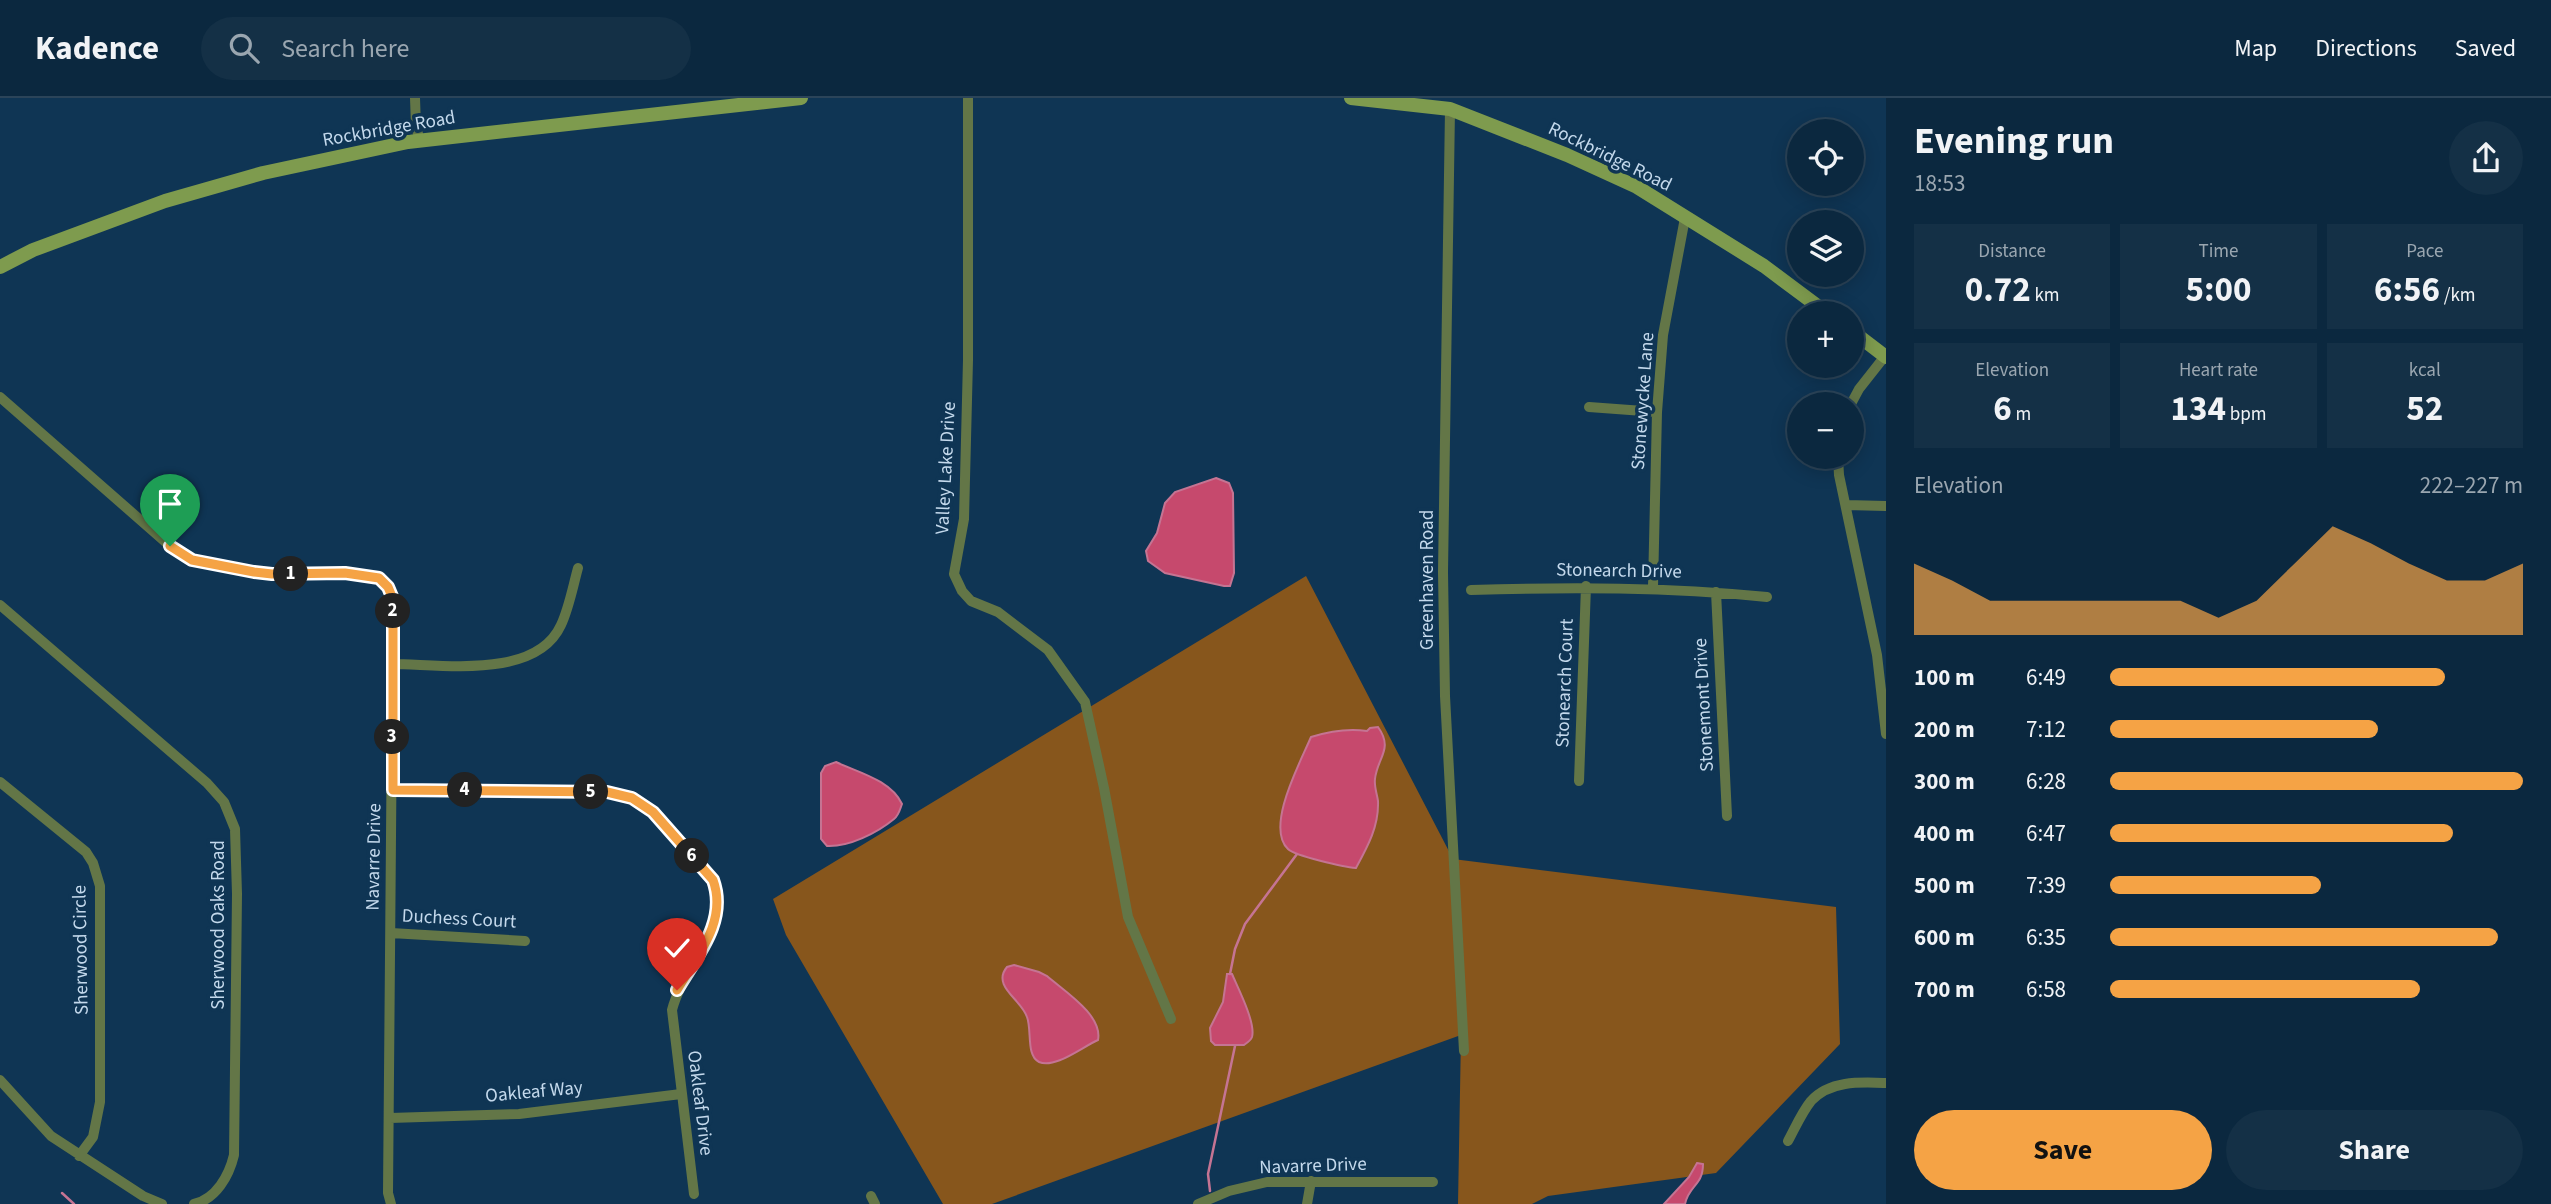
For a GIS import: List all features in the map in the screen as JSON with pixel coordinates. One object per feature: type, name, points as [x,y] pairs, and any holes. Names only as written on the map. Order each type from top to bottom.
[{"type":"main road","name":"Rockbridge Road","points":[[0,267],[33,250],[165,201],[263,173],[408,142],[713,103],[801,98]]},
{"type":"main road","name":"Rockbridge Road","points":[[1351,98],[1450,109],[1567,155],[1637,187],[1764,266],[1811,301]]},
{"type":"main road","points":[[1864,340],[1885,357]]},
{"type":"street","points":[[415,98],[416,126],[420,142]]},
{"type":"street","name":"Valley Lake Drive","points":[[968,98],[968,360],[964,506],[954,573],[962,591],[971,601],[998,612],[1048,650],[1085,702],[1128,917],[1171,1019]]},
{"type":"street","name":"Greenhaven Road","points":[[1450,109],[1443,585],[1445,696],[1464,1051]]},
{"type":"street","name":"Stonewycke Lane","points":[[1653,587],[1657,412],[1663,335],[1685,218]]},
{"type":"street","points":[[1857,392],[1885,357]]},
{"type":"street","name":"Navarre Drive","points":[[0,397],[170,546],[192,560],[262,573],[345,573],[379,578],[388,587],[393,599],[388,1193],[391,1204]]},
{"type":"street","points":[[1589,407],[1657,412]]},
{"type":"street","points":[[1839,469],[1882,654],[1886,734]]},
{"type":"street","points":[[1846,505],[1886,506]]},
{"type":"street","points":[[392,664],[499,665],[524,659],[545,645],[561,626],[578,568]]},
{"type":"street","name":"Stonearch Drive","points":[[1471,590],[1586,586],[1653,587],[1767,597]]},
{"type":"street","name":"Stonearch Court","points":[[1578,781],[1586,586]]},
{"type":"street","name":"Stonemont Drive","points":[[1716,592],[1727,816]]},
{"type":"street","name":"Sherwood Oaks Road","points":[[0,605],[207,783],[223,802],[235,829],[237,894],[234,1155],[219,1189],[200,1203],[194,1204]]},
{"type":"street","name":"Sherwood Circle","points":[[0,782],[86,852],[93,863],[100,886],[100,1102],[93,1137],[79,1156]]},
{"type":"street","name":"Oakleaf Drive","points":[[393,790],[607,792],[632,798],[653,812],[713,880],[718,905],[712,929],[677,990],[672,1010],[694,1194]]},
{"type":"street","name":"Duchess Court","points":[[391,933],[525,941]]},
{"type":"street","points":[[0,1080],[51,1136],[143,1196],[162,1204]]},
{"type":"street","points":[[1788,1141],[1812,1100],[1831,1088],[1852,1082],[1886,1083]]},
{"type":"street","name":"Oakleaf Way","points":[[390,1118],[519,1114],[681,1094]]},
{"type":"street","points":[[1307,1204],[1311,1181]]},
{"type":"street","name":"Navarre Drive","points":[[1198,1204],[1229,1191],[1267,1182],[1433,1182]]},
{"type":"shaded area","points":[[1216,478],[1229,483],[1233,493],[1234,573],[1230,586],[1165,573],[1148,561],[1146,551],[1157,533],[1165,503],[1175,492]]},
{"type":"shaded area","points":[[1306,576],[1453,859],[1836,907],[1840,1044],[1716,1173],[1548,1196],[1532,1204],[1458,1204],[1461,1035],[992,1204],[943,1204],[786,935],[773,899]]},
{"type":"shaded area","points":[[1378,727],[1385,741],[1385,748],[1375,779],[1377,819],[1356,868],[1292,852],[1282,839],[1282,811],[1311,737],[1339,731],[1367,731]]},
{"type":"shaded area","points":[[836,762],[882,783],[902,804],[896,817],[871,834],[853,842],[827,846],[821,839],[821,773],[825,766]]},
{"type":"shaded area","points":[[1014,965],[1047,976],[1081,1004],[1095,1022],[1098,1040],[1053,1063],[1035,1059],[1027,1017],[1005,987],[1003,980],[1007,967]]},
{"type":"shaded area","points":[[1227,974],[1232,974],[1253,1031],[1252,1037],[1244,1045],[1215,1045],[1211,1041],[1210,1028],[1223,1002]]},
{"type":"shaded area","points":[[1697,1163],[1703,1164],[1701,1177],[1689,1193],[1685,1204],[1664,1204],[1689,1177]]},
{"type":"waterway","points":[[1230,974],[1235,949],[1245,924],[1297,854]]},
{"type":"waterway","points":[[1210,1191],[1208,1174],[1235,1046]]},
{"type":"waterway","points":[[62,1193],[74,1204]]},
{"type":"route","points":[[170,546],[192,560],[216,566],[272,574],[345,573],[379,578],[388,587],[393,599],[393,790],[607,792],[632,798],[653,812],[713,880],[717,892],[717,918],[677,990]]}]
